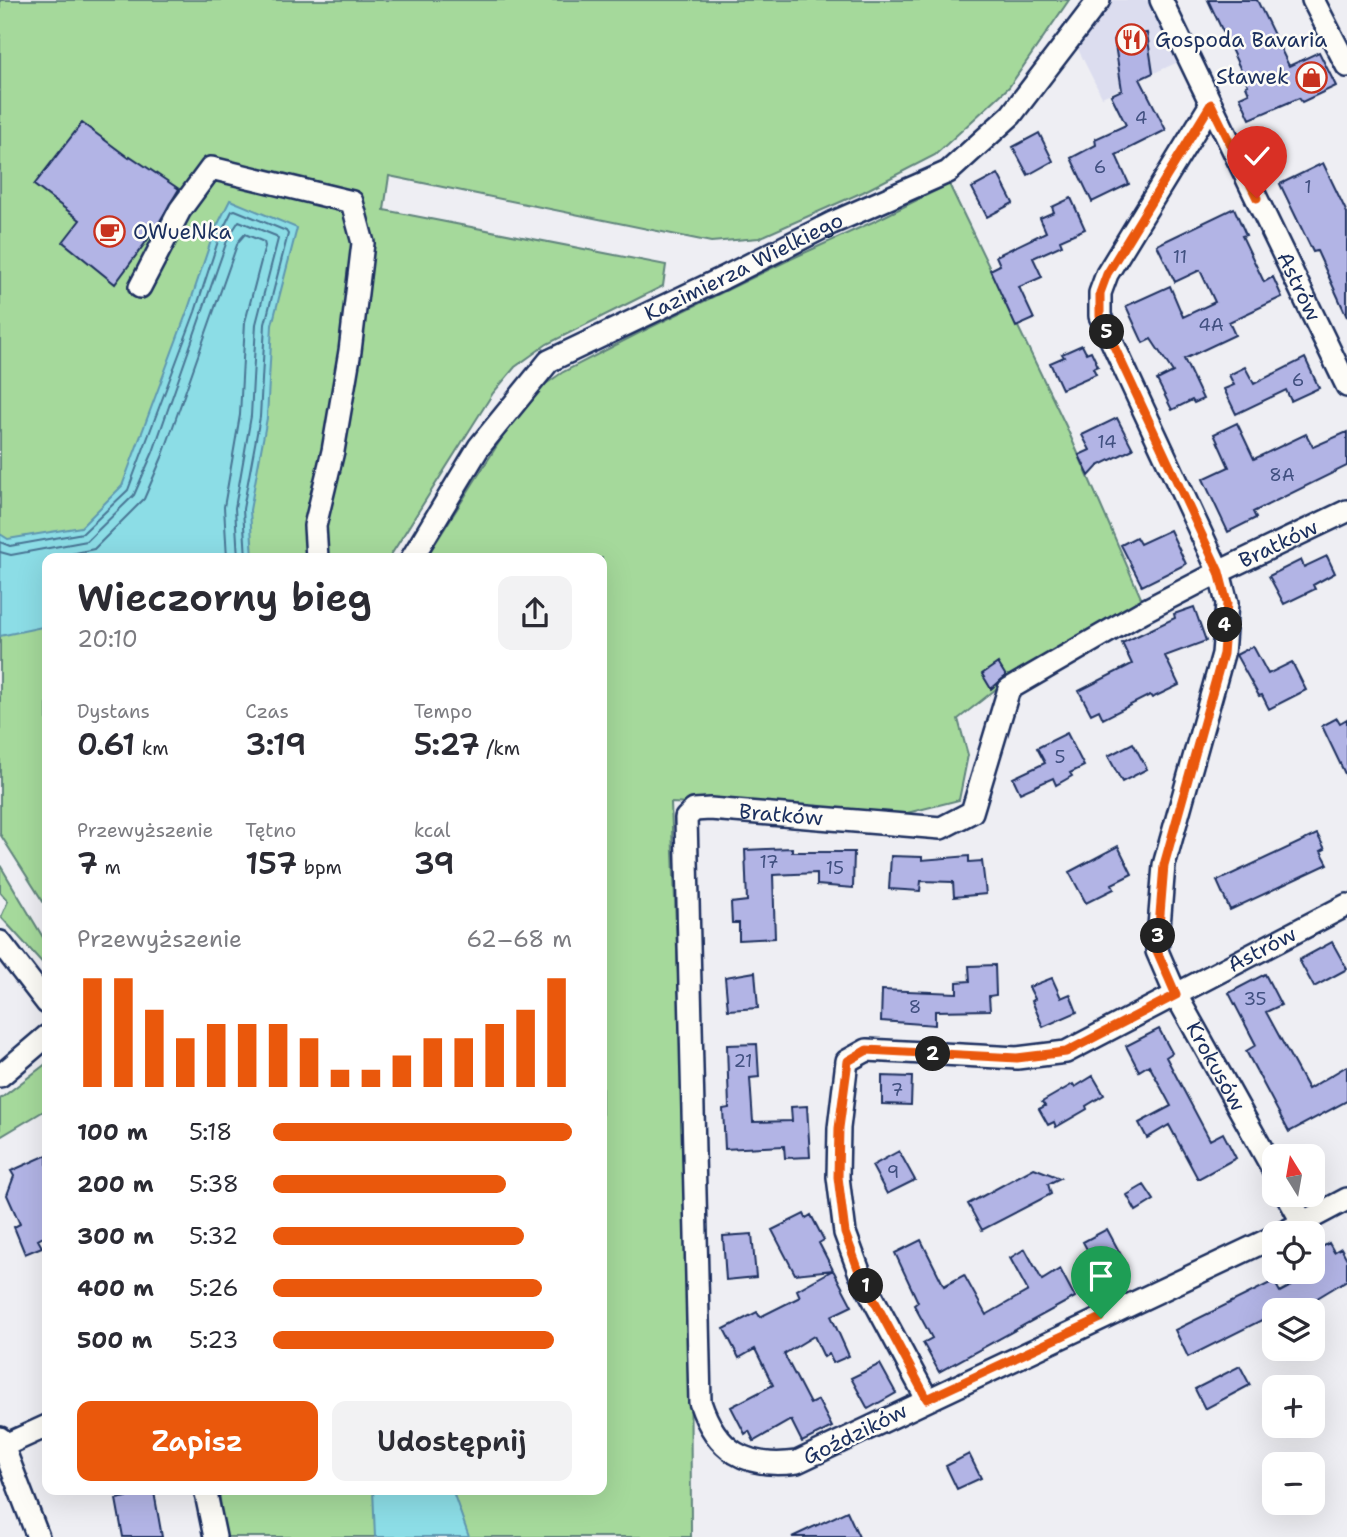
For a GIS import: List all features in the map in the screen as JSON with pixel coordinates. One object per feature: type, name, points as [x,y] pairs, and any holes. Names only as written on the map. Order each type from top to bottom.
[{"type":"street","name":"Kazimierza Wielkiego","points":[[415,553],[479,447],[549,360],[832,223],[947,172],[1011,115],[1099,0]]},
{"type":"street","name":"Astrów","points":[[1161,0],[1347,386]]},
{"type":"street","points":[[1313,0],[1347,66]]},
{"type":"street","name":"Krokusów","points":[[1211,104],[1107,274],[1100,293],[1100,316],[1219,572],[1227,603],[1223,654],[1164,865],[1157,951],[1176,995],[1262,1149]]},
{"type":"street","points":[[140,287],[180,210],[211,168],[352,202],[363,243],[350,352],[333,451],[315,526],[317,553]]},
{"type":"street","name":"Bratków","points":[[707,1424],[700,1402],[686,818],[694,810],[710,809],[941,828],[972,812],[1009,689],[1142,612],[1347,511]]},
{"type":"street","name":"Astrów","points":[[927,1399],[860,1274],[845,1233],[838,1177],[839,1128],[848,1061],[867,1050],[1017,1058],[1066,1052],[1347,905]]},
{"type":"street","points":[[0,942],[42,997]]},
{"type":"street","points":[[0,1076],[42,1040]]},
{"type":"street","points":[[1307,1221],[1347,1199]]},
{"type":"street","name":"Goździków","points":[[707,1424],[728,1448],[751,1461],[774,1465],[797,1462],[1262,1243]]},
{"type":"street","points":[[38,1537],[1,1442],[42,1428]]},
{"type":"street","points":[[206,1495],[215,1537]]},
{"type":"shaded area","points":[[1110,0],[1149,0],[1178,62],[1102,97],[1077,47]]},
{"type":"green space","points":[[0,0],[1069,0],[1009,87],[935,155],[863,192],[759,238],[711,242],[389,176],[384,210],[666,265],[663,286],[547,344],[515,367],[493,393],[392,553],[42,553],[42,900],[0,834]]},
{"type":"green space","points":[[949,184],[1066,426],[1145,607],[1010,678],[958,719],[968,755],[959,800],[903,814],[671,803],[690,1268],[691,1537],[224,1537],[220,1495],[607,1495],[607,553],[429,553],[518,412],[537,390],[563,372],[641,332]]},
{"type":"green space","points":[[0,865],[42,936],[42,962],[1,917],[8,901],[0,892]]},
{"type":"green space","points":[[42,1067],[42,1112],[0,1137],[0,1099]]},
{"type":"water","points":[[230,200],[297,228],[272,325],[267,418],[250,510],[253,553],[42,553],[42,627],[0,636],[0,534],[8,539],[81,527],[122,486],[214,232]]},
{"type":"water","points":[[373,1495],[454,1495],[469,1537],[375,1537]]},
{"type":"building","points":[[1208,0],[1257,0],[1289,66],[1319,52],[1336,86],[1302,102],[1299,98],[1250,119],[1240,97],[1249,93],[1246,86],[1248,85]]},
{"type":"building","points":[[1147,33],[1153,73],[1140,79],[1166,130],[1116,155],[1129,184],[1092,202],[1071,158],[1096,145],[1095,139],[1126,125],[1111,95],[1122,90],[1114,38]]},
{"type":"building","points":[[82,123],[129,158],[130,156],[179,189],[154,231],[115,284],[63,242],[80,220],[34,185]]},
{"type":"building","points":[[1039,133],[1053,161],[1028,175],[1013,147]]},
{"type":"building","points":[[1323,163],[1347,213],[1347,317],[1317,251],[1313,252],[1280,184]]},
{"type":"building","points":[[998,174],[1013,203],[987,217],[972,188]]},
{"type":"building","points":[[1071,198],[1085,229],[1060,240],[1062,245],[1033,258],[1042,277],[1019,287],[1034,319],[1016,327],[990,270],[1000,265],[996,256],[1046,232],[1040,218],[1054,212],[1052,207]]},
{"type":"building","points":[[1234,208],[1246,235],[1242,236],[1264,282],[1273,277],[1282,297],[1229,322],[1235,335],[1184,359],[1203,399],[1194,403],[1192,400],[1172,410],[1157,380],[1173,372],[1151,339],[1143,343],[1126,306],[1170,286],[1183,317],[1215,302],[1200,270],[1175,282],[1157,245]]},
{"type":"building","points":[[1082,345],[1086,353],[1091,351],[1098,366],[1093,368],[1096,374],[1062,389],[1050,363]]},
{"type":"building","points":[[1305,358],[1319,388],[1291,401],[1286,390],[1236,414],[1224,389],[1234,385],[1229,375],[1245,367],[1254,384]]},
{"type":"building","points":[[1117,418],[1133,449],[1098,466],[1089,476],[1079,455],[1090,450],[1082,435]]},
{"type":"building","points":[[1237,423],[1254,459],[1306,434],[1313,447],[1347,432],[1347,466],[1253,512],[1256,518],[1228,532],[1203,479],[1229,467],[1214,434]]},
{"type":"building","points":[[1170,530],[1186,564],[1142,586],[1121,545],[1136,537],[1140,544]]},
{"type":"building","points":[[1327,556],[1335,573],[1313,585],[1315,589],[1284,604],[1269,576],[1301,560],[1304,567]]},
{"type":"building","points":[[1194,607],[1206,641],[1165,656],[1179,685],[1152,698],[1150,695],[1103,719],[1099,710],[1091,714],[1079,691],[1132,664],[1122,643],[1175,618],[1174,614]]},
{"type":"building","points":[[1253,646],[1268,674],[1292,662],[1306,690],[1269,709],[1236,655]]},
{"type":"building","points":[[998,663],[1006,676],[991,689],[982,674]]},
{"type":"building","points":[[1337,718],[1340,723],[1347,719],[1347,778],[1322,726]]},
{"type":"building","points":[[1067,733],[1084,766],[1056,785],[1053,778],[1020,793],[1013,778],[1045,763],[1037,748]]},
{"type":"building","points":[[1133,743],[1147,769],[1122,782],[1108,756]]},
{"type":"building","points":[[1317,834],[1325,849],[1321,851],[1328,864],[1230,910],[1217,881]]},
{"type":"building","points":[[1118,846],[1132,874],[1112,884],[1114,889],[1086,903],[1069,872]]},
{"type":"building","points":[[792,848],[792,852],[854,852],[853,888],[817,885],[817,873],[773,875],[775,938],[739,940],[739,923],[732,923],[731,903],[747,901],[745,850]]},
{"type":"building","points":[[891,856],[922,857],[922,860],[969,856],[969,862],[982,861],[986,894],[954,897],[953,882],[921,881],[920,891],[889,889]]},
{"type":"building","points":[[1332,942],[1347,969],[1314,987],[1299,960]]},
{"type":"building","points":[[995,965],[996,995],[989,996],[990,1010],[935,1011],[935,1025],[881,1021],[882,990],[957,993],[957,982],[970,981],[969,966]]},
{"type":"building","points":[[755,972],[758,1008],[728,1010],[725,977]]},
{"type":"building","points":[[1265,974],[1281,1005],[1266,1012],[1308,1089],[1347,1066],[1347,1101],[1289,1132],[1246,1051],[1256,1045],[1229,993]]},
{"type":"building","points":[[1052,978],[1061,998],[1070,994],[1077,1012],[1043,1027],[1029,987]]},
{"type":"building","points":[[1159,1029],[1172,1053],[1166,1057],[1210,1140],[1223,1133],[1236,1158],[1198,1179],[1169,1125],[1147,1138],[1139,1123],[1171,1106],[1149,1065],[1139,1071],[1126,1046]]},
{"type":"building","points":[[757,1044],[759,1077],[750,1078],[753,1122],[792,1121],[791,1107],[807,1106],[810,1157],[785,1158],[784,1146],[725,1149],[723,1109],[729,1108],[727,1045]]},
{"type":"building","points":[[882,1076],[912,1077],[911,1105],[882,1104]]},
{"type":"building","points":[[1093,1076],[1104,1095],[1086,1106],[1087,1109],[1056,1127],[1054,1122],[1048,1125],[1039,1109],[1045,1106],[1042,1102]]},
{"type":"building","points":[[899,1151],[915,1180],[887,1194],[872,1166]]},
{"type":"building","points":[[42,1157],[42,1238],[38,1240],[42,1247],[25,1254],[14,1227],[20,1224],[7,1195],[14,1176],[11,1171]]},
{"type":"building","points":[[1034,1168],[1060,1178],[1048,1184],[1051,1194],[982,1230],[968,1204]]},
{"type":"building","points":[[1144,1185],[1154,1200],[1136,1211],[1127,1195]]},
{"type":"building","points":[[804,1214],[806,1218],[811,1215],[824,1240],[819,1243],[833,1270],[795,1274],[772,1230]]},
{"type":"building","points":[[1107,1229],[1127,1266],[1103,1279],[1083,1242]]},
{"type":"building","points":[[752,1234],[756,1277],[726,1280],[723,1236]]},
{"type":"building","points":[[921,1240],[944,1286],[964,1275],[986,1315],[1028,1291],[1010,1258],[1025,1249],[1042,1280],[1060,1269],[1075,1297],[939,1372],[923,1343],[932,1338],[914,1305],[918,1302],[895,1253]]},
{"type":"building","points":[[1329,1243],[1334,1252],[1341,1248],[1347,1259],[1347,1280],[1317,1298],[1262,1298],[1262,1320],[1188,1357],[1175,1330],[1268,1284],[1276,1284],[1280,1292],[1295,1284],[1325,1284],[1325,1245]]},
{"type":"building","points":[[833,1270],[852,1306],[831,1316],[849,1356],[833,1363],[829,1354],[824,1357],[814,1336],[784,1354],[810,1404],[818,1400],[832,1427],[802,1442],[791,1420],[754,1441],[749,1431],[745,1434],[731,1407],[773,1385],[755,1349],[739,1358],[724,1329],[757,1312],[760,1317],[800,1297],[797,1290]]},
{"type":"building","points":[[880,1364],[896,1393],[868,1409],[851,1378]]},
{"type":"building","points":[[1240,1366],[1250,1385],[1205,1409],[1195,1389]]},
{"type":"building","points":[[969,1454],[981,1478],[957,1489],[946,1466]]},
{"type":"building","points":[[155,1495],[162,1537],[123,1537],[116,1499]]},
{"type":"building","points":[[847,1511],[859,1537],[792,1537]]},
{"type":"place","name":"Gospoda Bavaria","points":[[1132,40]]},
{"type":"place","name":"Sławek","points":[[1312,77]]},
{"type":"place","name":"OWueNka","points":[[110,232]]},
{"type":"route","points":[[1101,1318],[927,1399],[860,1274],[845,1233],[838,1177],[839,1128],[848,1061],[867,1050],[1017,1058],[1066,1052],[1176,995],[1157,951],[1164,865],[1223,654],[1227,603],[1219,572],[1100,316],[1100,293],[1107,274],[1211,104],[1257,198]]}]
